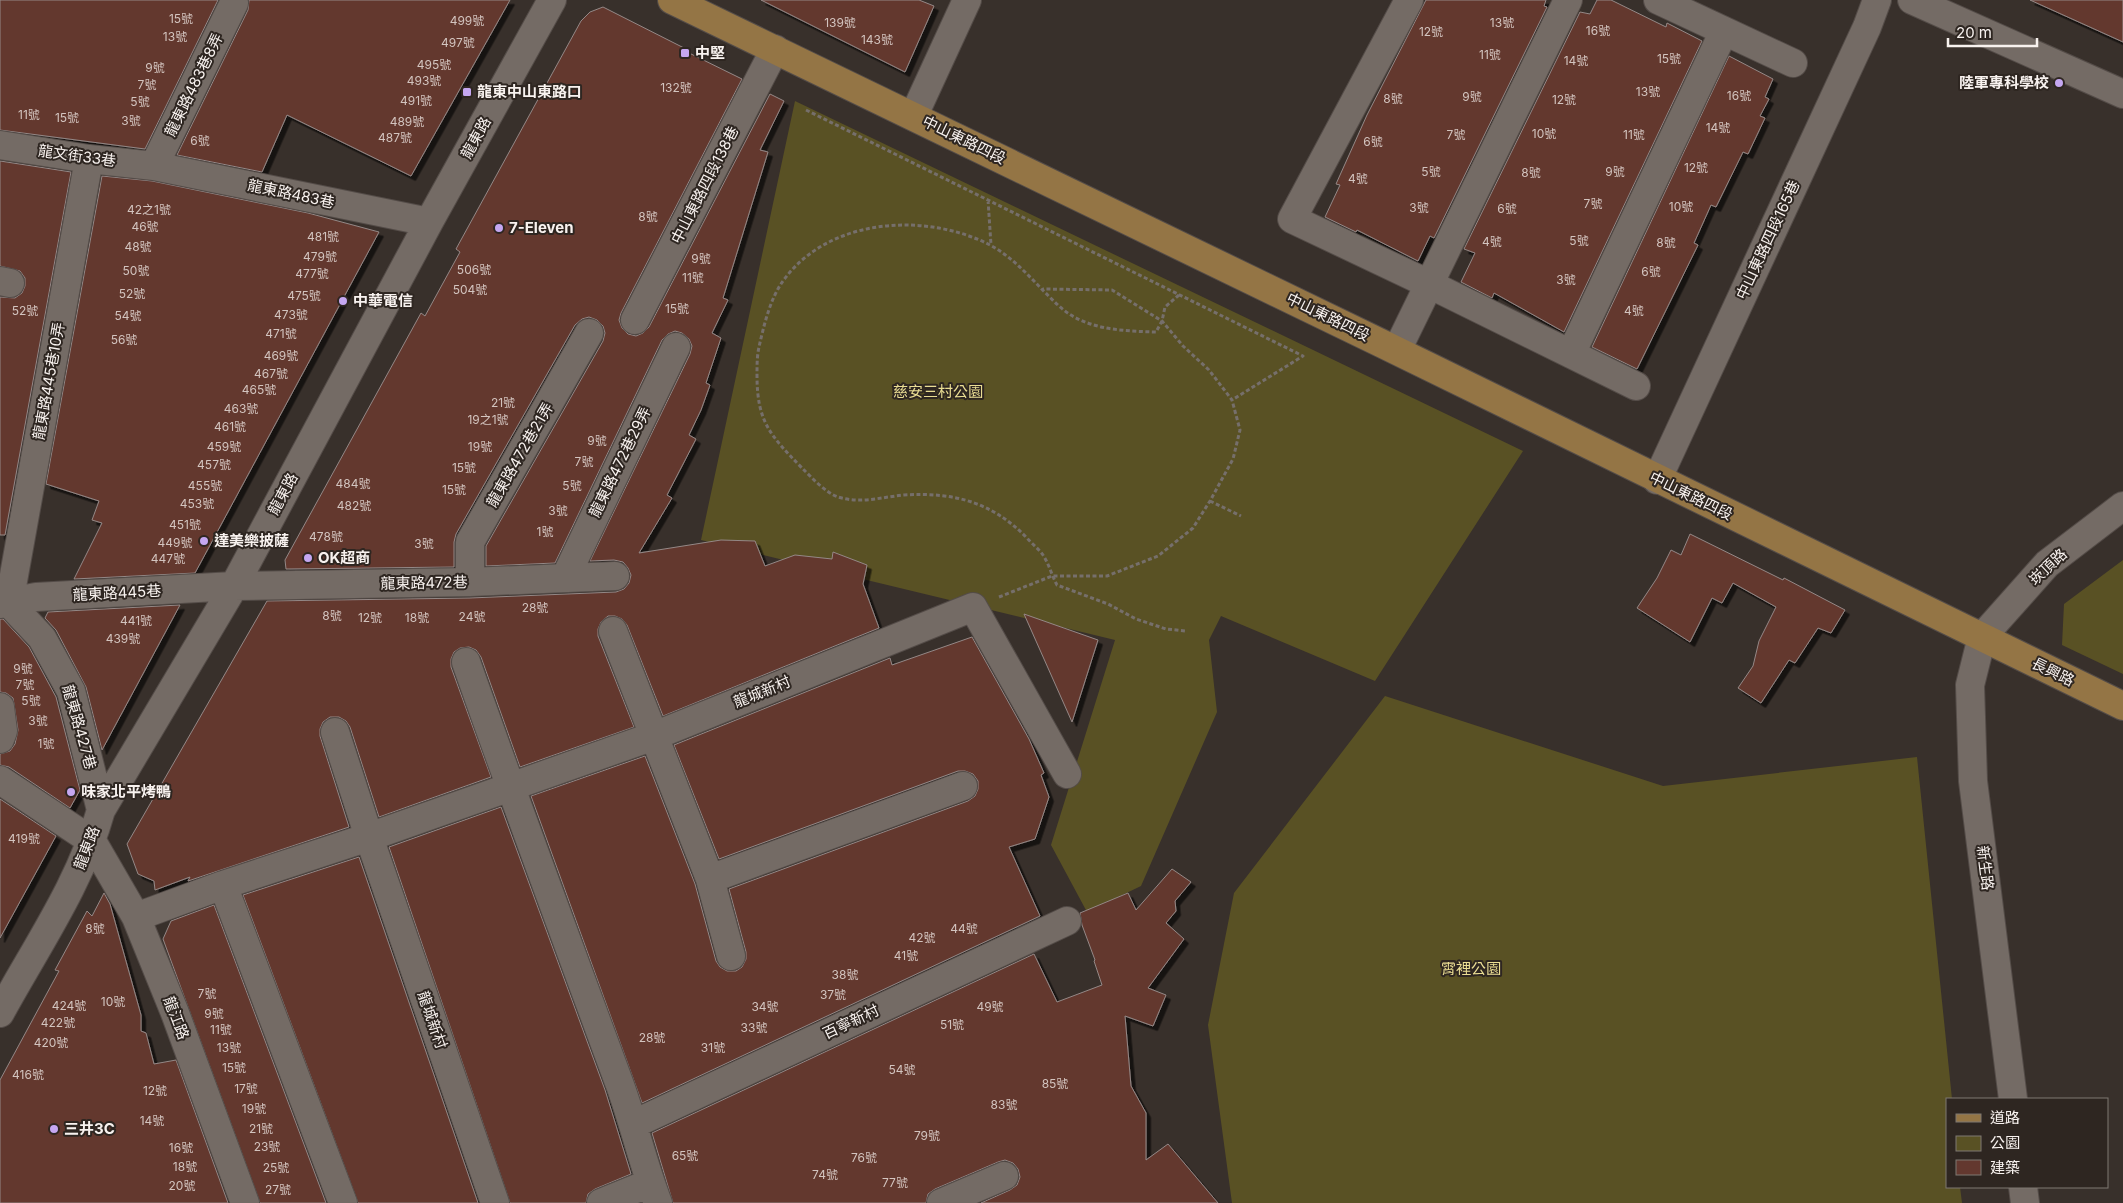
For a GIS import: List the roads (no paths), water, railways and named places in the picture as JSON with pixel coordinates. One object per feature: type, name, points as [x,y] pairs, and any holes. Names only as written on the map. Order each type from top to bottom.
[{"type":"main road","name":"中山東路四段","points":[[672,0],[914,115],[1397,350],[1657,480],[1942,616],[1982,637]]},
{"type":"main road","name":"長興路","points":[[1982,637],[2123,706]]},
{"type":"street","name":"龍東路","points":[[0,1013],[71,888],[92,841],[101,810],[234,586],[429,222],[552,0]]},
{"type":"street","points":[[914,115],[967,0]]},
{"type":"street","points":[[1409,0],[1292,219],[1636,386]]},
{"type":"street","points":[[1397,350],[1568,0]]},
{"type":"street","points":[[1658,0],[1793,63]]},
{"type":"street","name":"中山東路四段165巷","points":[[1657,480],[1867,27],[1877,0]]},
{"type":"street","points":[[1912,0],[2123,94]]},
{"type":"street","name":"龍東路483巷8弄","points":[[154,166],[234,3]]},
{"type":"street","points":[[1571,354],[1724,31]]},
{"type":"street","name":"中山東路四段138巷","points":[[635,320],[775,49]]},
{"type":"street","name":"龍文街33巷","points":[[0,145],[89,159],[154,166]]},
{"type":"street","name":"龍東路445巷10弄","points":[[4,604],[89,159]]},
{"type":"street","name":"龍東路483巷","points":[[154,166],[429,222]]},
{"type":"street","name":"龍東路472巷21弄","points":[[470,582],[470,542],[589,332]]},
{"type":"street","name":"龍東路472巷29弄","points":[[565,578],[676,347]]},
{"type":"street","name":"崁頂路","points":[[1982,637],[2046,564],[2123,506]]},
{"type":"street","name":"龍東路472巷","points":[[234,586],[470,582],[615,576]]},
{"type":"street","name":"龍東路445巷","points":[[4,604],[36,597],[234,586]]},
{"type":"street","name":"龍東路427巷","points":[[4,604],[42,638],[72,691],[101,810]]},
{"type":"street","name":"龍城新村","points":[[136,917],[223,885],[369,837],[654,736],[973,607],[1067,774]]},
{"type":"street","points":[[613,631],[710,879],[731,956]]},
{"type":"street","name":"新生路","points":[[1982,637],[1970,685],[1973,781],[2013,1098]]},
{"type":"street","points":[[466,662],[634,1124],[654,1193],[602,1203]]},
{"type":"street","points":[[0,707],[3,731],[0,738]]},
{"type":"street","name":"龍城新村","points":[[335,732],[369,837],[495,1203]]},
{"type":"street","points":[[0,780],[92,841]]},
{"type":"street","points":[[710,879],[963,786]]},
{"type":"street","name":"龍江路","points":[[92,841],[136,917],[175,1013],[245,1203]]},
{"type":"street","points":[[223,885],[343,1203]]},
{"type":"street","name":"百寧新村","points":[[634,1124],[1067,921]]},
{"type":"street","points":[[941,1203],[1004,1176]]},
{"type":"street","points":[[2024,1188],[2025,1203]]},
{"type":"place","name":"中堅","points":[[685,53]]},
{"type":"place","name":"陸軍專科學校","points":[[2059,83]]},
{"type":"place","name":"龍東中山東路口","points":[[467,92]]},
{"type":"place","name":"7-Eleven","points":[[499,228]]},
{"type":"place","name":"中華電信","points":[[343,301]]},
{"type":"place","name":"達美樂披薩","points":[[204,541]]},
{"type":"place","name":"OK超商","points":[[308,558]]},
{"type":"place","name":"味家北平烤鴨","points":[[71,792]]},
{"type":"place","name":"三井3C","points":[[54,1129]]},
{"type":"park label","name":"慈安三村公園","points":[[938,392]]},
{"type":"park label","name":"霄裡公園","points":[[1471,969]]}]
